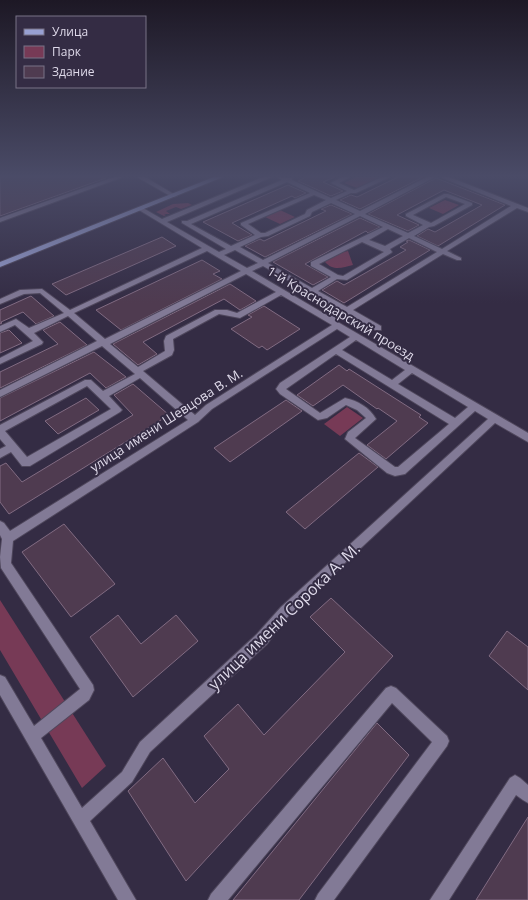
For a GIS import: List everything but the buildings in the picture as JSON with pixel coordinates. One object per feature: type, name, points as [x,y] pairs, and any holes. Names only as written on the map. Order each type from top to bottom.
[{"type":"main road","points":[[0,265],[116,219]]},
{"type":"street","name":"1-й Краснодарский проезд","points":[[159,219],[528,438]]},
{"type":"street","points":[[163,221],[168,219]]},
{"type":"street","points":[[180,219],[233,248],[263,262],[378,328]]},
{"type":"street","points":[[187,223],[197,219]]},
{"type":"street","points":[[254,219],[243,224],[260,235]]},
{"type":"street","points":[[218,254],[260,235],[266,235],[299,219]]},
{"type":"street","points":[[0,394],[349,219]]},
{"type":"street","points":[[370,219],[459,259]]},
{"type":"street","points":[[416,219],[428,225]]},
{"type":"street","points":[[385,249],[428,225],[432,225],[443,219]]},
{"type":"street","name":"улица имени Шевцова В. М.","points":[[8,538],[195,420],[209,407],[334,323],[346,311],[495,219]]},
{"type":"street","points":[[365,239],[389,252],[342,279],[314,264],[360,239],[365,239],[388,227]]},
{"type":"street","points":[[28,332],[208,248]]},
{"type":"street","points":[[312,291],[336,277]]},
{"type":"street","points":[[0,302],[23,292],[42,291],[195,420]]},
{"type":"street","points":[[102,396],[169,353],[170,350],[168,342],[170,338],[218,312],[222,311],[238,316],[281,292]]},
{"type":"street","points":[[0,329],[16,321],[39,342],[0,361]]},
{"type":"street","points":[[357,336],[284,385],[281,389],[318,417],[324,416],[345,401],[369,416],[371,419],[351,435],[350,439],[395,472],[400,471],[475,406]]},
{"type":"street","points":[[336,350],[455,423]]},
{"type":"street","points":[[392,384],[412,369]]},
{"type":"street","points":[[88,382],[102,396],[117,410],[26,463],[0,430],[88,382]]},
{"type":"street","name":"улица имени Сорока А. М.","points":[[80,820],[127,777],[145,748],[262,639],[285,610],[494,418]]},
{"type":"street","points":[[0,454],[13,447]]},
{"type":"street","points":[[0,526],[8,538],[2,565],[86,685],[87,690],[84,695],[32,736]]},
{"type":"street","points":[[0,682],[127,900]]},
{"type":"street","points":[[217,900],[391,693],[442,741],[324,900]]},
{"type":"street","points":[[439,900],[515,783],[528,795]]},
{"type":"green space","points":[[269,219],[291,219],[280,224]]},
{"type":"green space","points":[[348,251],[353,265],[334,268],[325,262],[325,259],[334,254]]},
{"type":"green space","points":[[347,407],[363,418],[340,436],[324,424]]},
{"type":"green space","points":[[0,600],[106,766],[82,788],[0,650]]}]
